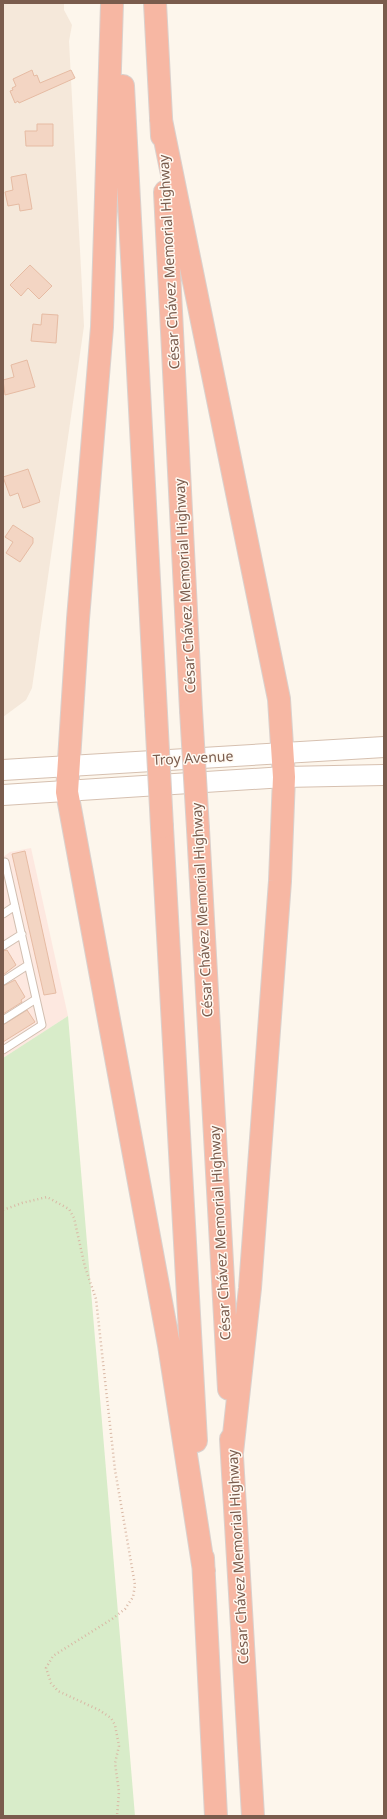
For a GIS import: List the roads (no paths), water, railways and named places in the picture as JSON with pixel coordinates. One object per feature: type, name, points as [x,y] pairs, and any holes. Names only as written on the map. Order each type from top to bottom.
[{"type":"highway","points":[[112,3],[102,327],[67,792],[169,1345],[204,1571]]},
{"type":"highway","points":[[118,3],[204,1571],[216,1816]]},
{"type":"highway","name":"César Chávez Memorial Highway","points":[[155,3],[191,710],[253,1816]]},
{"type":"highway","points":[[161,120],[279,699],[284,752],[280,882],[250,1288],[232,1453]]},
{"type":"main road","name":"Troy Avenue","points":[[3,770],[284,752],[384,748]]},
{"type":"main road","name":"Troy Avenue","points":[[3,795],[284,777],[384,774]]},
{"type":"lane","points":[[3,1050],[42,1025],[22,934],[6,878],[5,862]]},
{"type":"lane","points":[[3,914],[15,906]]},
{"type":"lane","points":[[3,946],[22,934]]},
{"type":"lane","points":[[3,981],[28,964]]},
{"type":"lane","points":[[3,1020],[36,998]]}]
